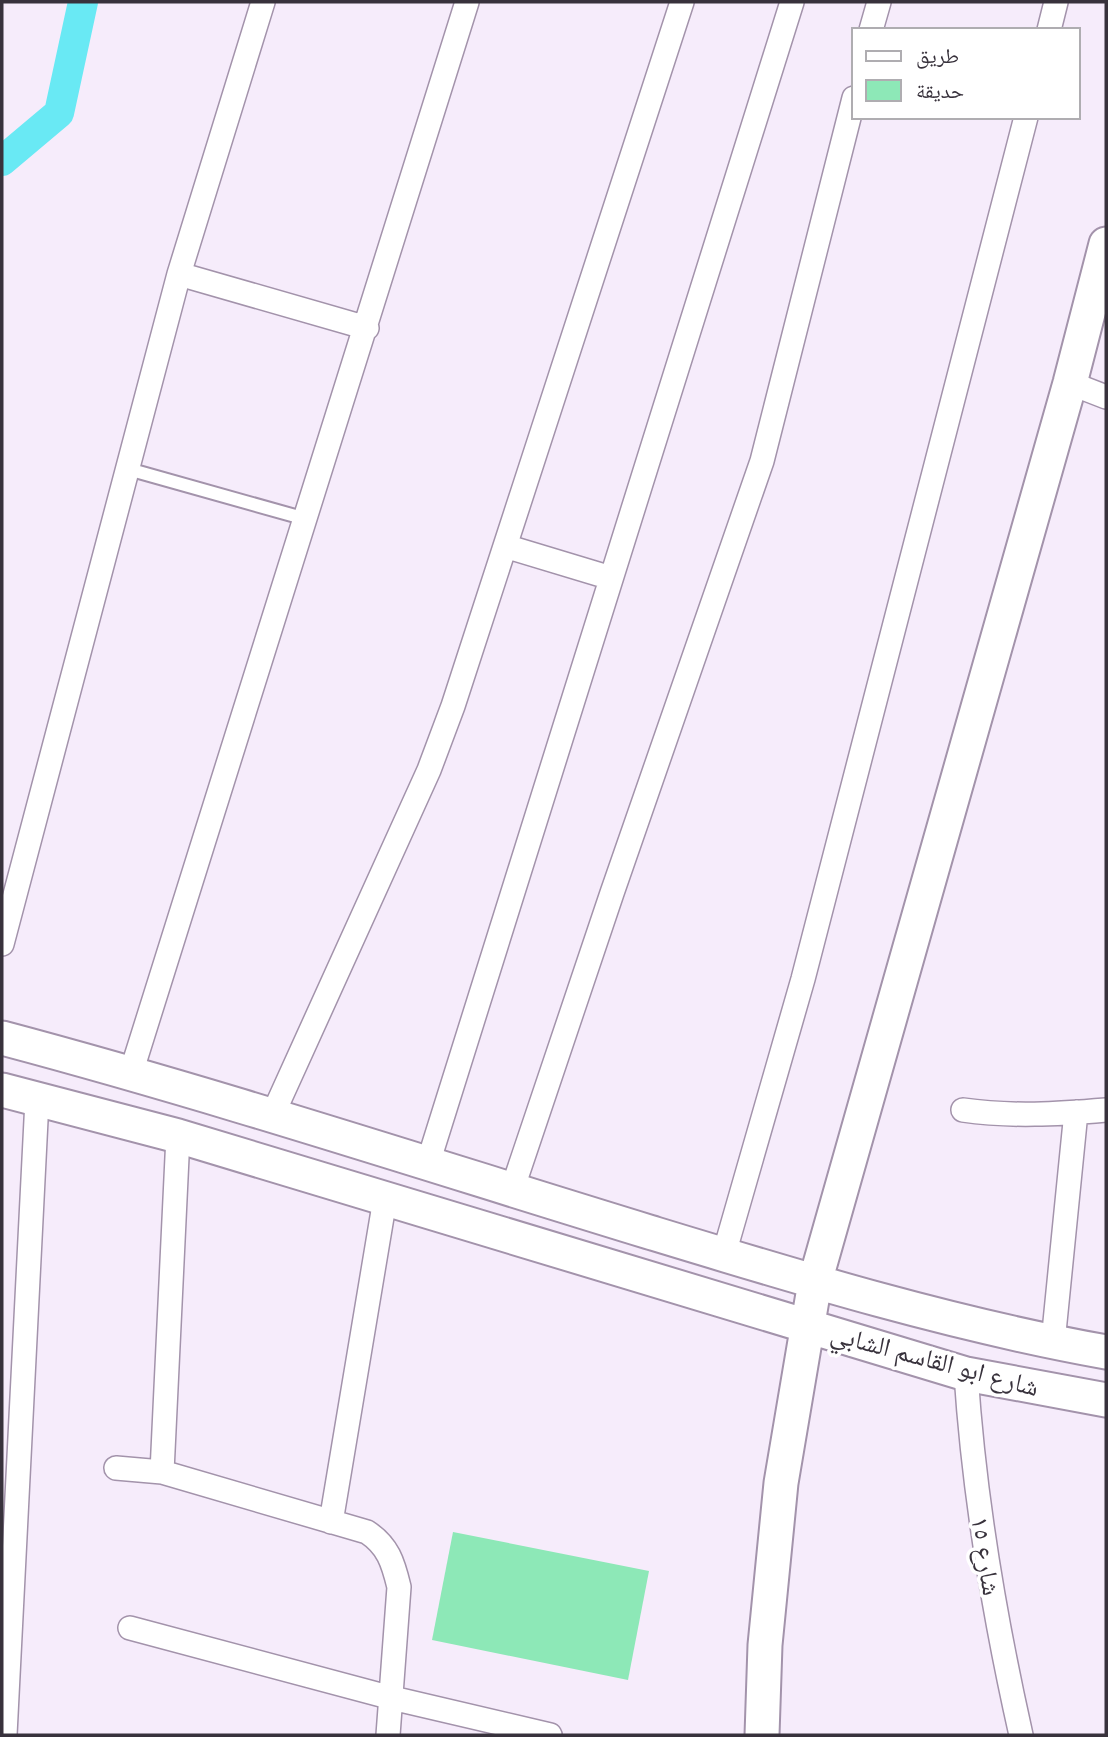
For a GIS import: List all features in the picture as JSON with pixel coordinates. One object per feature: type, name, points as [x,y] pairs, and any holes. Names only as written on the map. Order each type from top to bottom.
[{"type":"street","points":[[2,944],[179,274],[263,2]]},
{"type":"street","points":[[131,1073],[367,328],[467,2]]},
{"type":"street","points":[[273,1114],[429,770],[682,2]]},
{"type":"street","points":[[428,1163],[792,2]]},
{"type":"street","points":[[872,28],[878,2]]},
{"type":"street","points":[[1050,28],[1056,2]]},
{"type":"street","points":[[512,1190],[762,461],[852,106]]},
{"type":"street","points":[[724,1254],[803,979],[1025,119]]},
{"type":"street","points":[[762,1735],[765,1645],[781,1483],[815,1282],[1070,383],[1106,244]]},
{"type":"street","points":[[179,274],[367,328]]},
{"type":"street","points":[[1070,383],[1106,397]]},
{"type":"street","points":[[505,546],[611,578]]},
{"type":"street","name":"شارع ابو القاسم الشابي","points":[[2,1038],[273,1114],[815,1282],[973,1325],[1106,1352]]},
{"type":"street","name":"شارع ابو القاسم الشابي","points":[[2,1090],[178,1136],[966,1374],[1106,1400]]},
{"type":"street","points":[[5,1735],[37,1100]]},
{"type":"street","points":[[963,1110],[994,1115],[1106,1110]]},
{"type":"street","points":[[1053,1342],[1076,1112]]},
{"type":"street","points":[[162,1472],[178,1136]]},
{"type":"street","points":[[331,1522],[384,1199]]},
{"type":"street","name":"شارع ١٥","points":[[966,1374],[972,1465],[996,1625],[1021,1735]]},
{"type":"street","points":[[116,1468],[162,1472],[367,1532],[383,1543],[394,1563],[399,1587],[388,1735]]},
{"type":"street","points":[[130,1628],[392,1698],[550,1735]]},
{"type":"lane","points":[[128,468],[306,519]]},
{"type":"green space","points":[[453,1532],[649,1571],[628,1680],[432,1640]]},
{"type":"waterway","points":[[2,161],[59,113],[83,2]]}]
